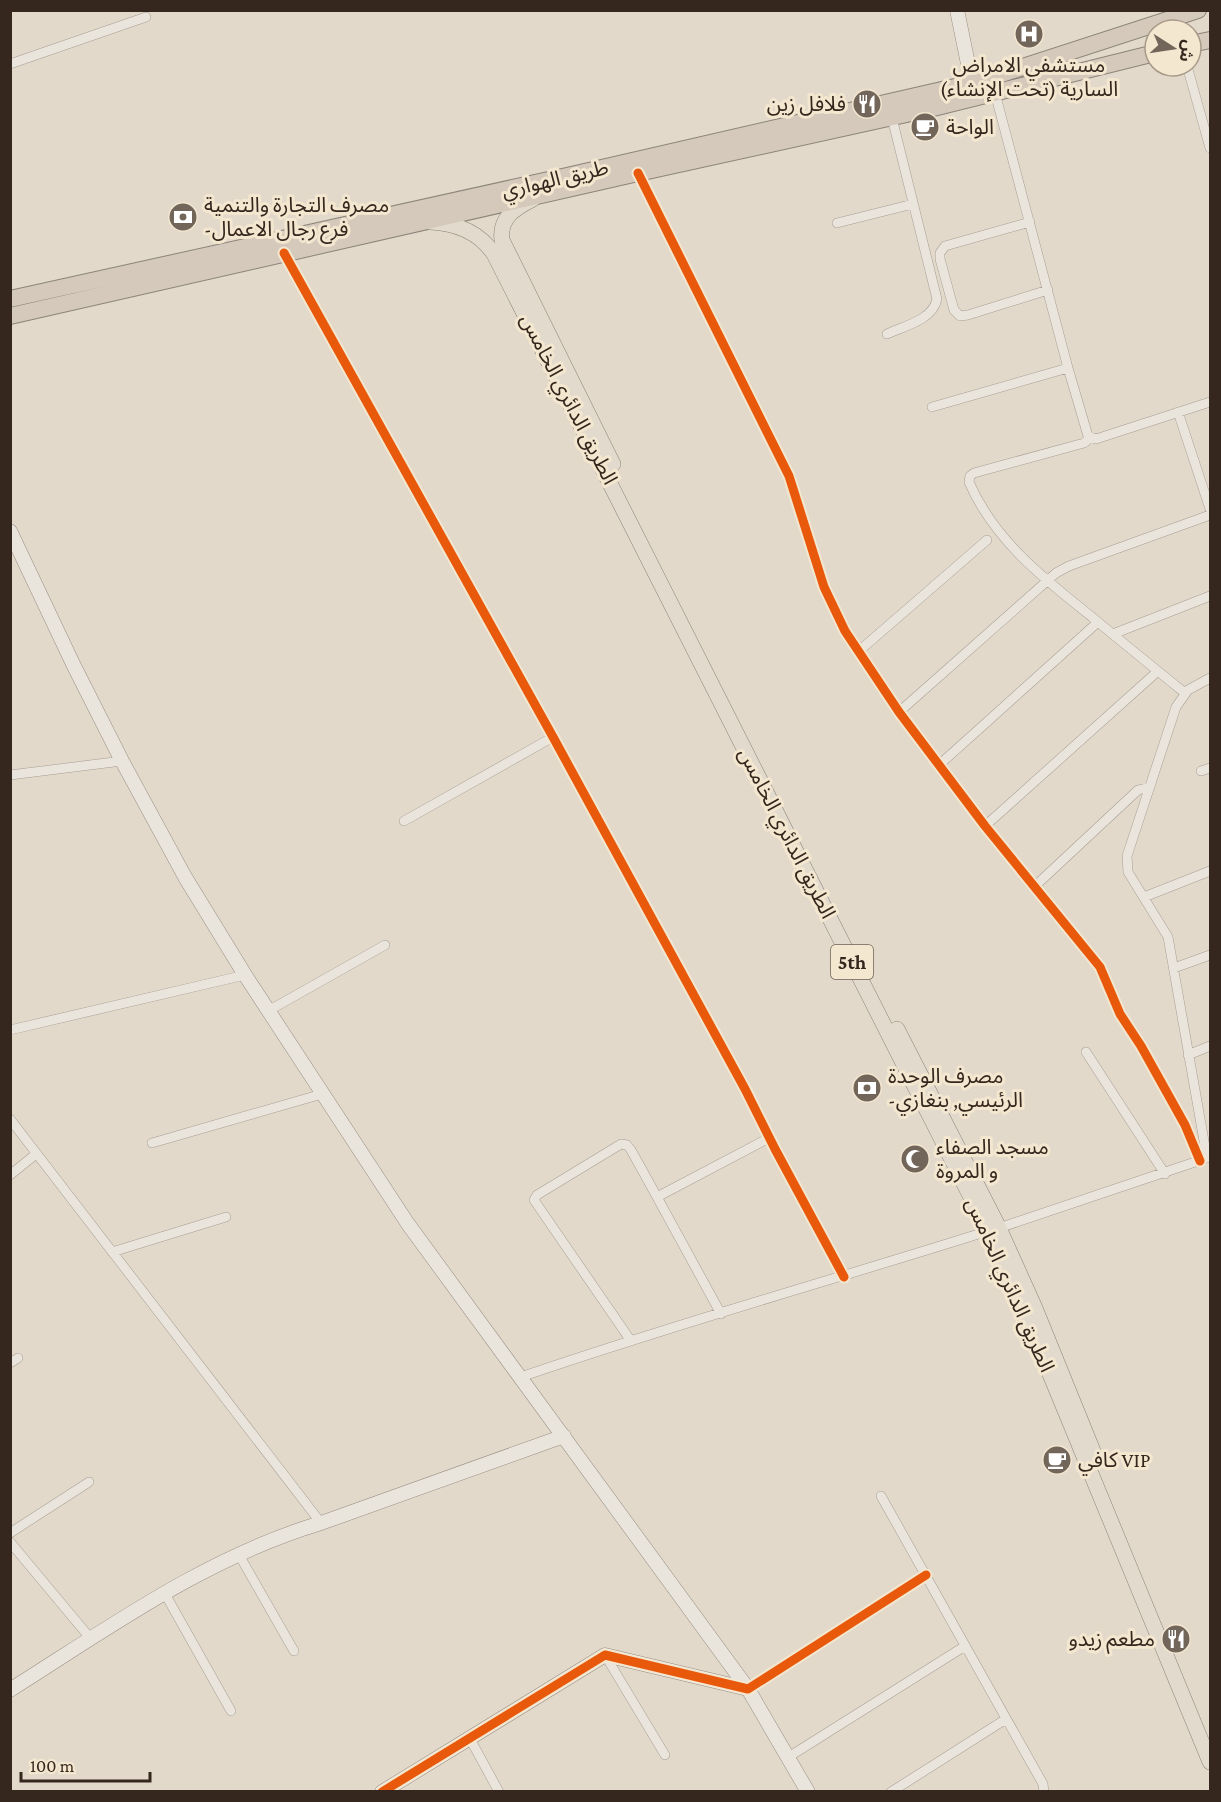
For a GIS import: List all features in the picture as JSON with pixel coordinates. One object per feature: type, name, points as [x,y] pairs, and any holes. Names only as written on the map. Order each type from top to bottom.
[{"type":"highway","name":"طريق الهواري","points":[[10,299],[207,263],[284,253],[892,118],[1198,10]]},
{"type":"highway","name":"طريق الهواري","points":[[10,316],[207,263],[567,176],[974,90],[995,93],[1143,56]]},
{"type":"main road","points":[[957,10],[974,90]]},
{"type":"main road","name":"الطريق الدائري الخامس","points":[[539,196],[508,215],[502,229],[504,247],[686,619],[1039,1318],[1210,1737]]},
{"type":"main road","name":"الطريق الدائري الخامس","points":[[421,223],[440,222],[458,226],[475,235],[494,254],[686,619]]},
{"type":"main road","points":[[10,531],[122,761],[185,877],[245,975],[408,1224],[748,1689],[808,1791]]},
{"type":"main road","name":"الطريق الدائري الخامس","points":[[994,1229],[1050,1374],[1210,1762]]},
{"type":"main road","points":[[10,1690],[164,1592],[238,1553],[287,1533],[564,1436]]},
{"type":"main road","points":[[382,1791],[605,1654],[748,1689]]},
{"type":"street","points":[[10,64],[146,17]]},
{"type":"street","points":[[1190,78],[1210,148]]},
{"type":"street","points":[[995,93],[1087,434],[1090,438],[1096,439],[1210,402]]},
{"type":"street","points":[[887,334],[926,316],[936,303],[936,294],[892,118]]},
{"type":"street","points":[[638,173],[785,468],[824,587],[845,631],[898,712],[985,826],[1100,967],[1120,1014],[1206,1159]]},
{"type":"street","points":[[837,223],[914,204]]},
{"type":"street","points":[[1030,222],[948,245],[941,250],[940,259],[954,310],[960,316],[1048,291]]},
{"type":"street","points":[[284,253],[553,737],[740,1079],[844,1277]]},
{"type":"street","points":[[932,407],[1068,368]]},
{"type":"street","points":[[1178,412],[1210,509]]},
{"type":"street","points":[[1090,438],[1084,443],[974,473],[969,479],[970,485],[995,528],[1047,581],[1185,693]]},
{"type":"street","points":[[898,712],[1047,581],[1069,566],[1210,515]]},
{"type":"street","points":[[858,651],[987,540]]},
{"type":"street","points":[[1113,634],[1210,596]]},
{"type":"street","points":[[939,765],[1098,622]]},
{"type":"street","points":[[985,826],[1158,671]]},
{"type":"street","points":[[1206,1159],[1168,937],[1128,872],[1126,860],[1176,707],[1192,687],[1210,678]]},
{"type":"street","points":[[404,821],[553,737]]},
{"type":"street","points":[[10,775],[122,761]]},
{"type":"street","points":[[1034,887],[1138,790],[1150,787]]},
{"type":"street","points":[[1144,897],[1210,871]]},
{"type":"street","points":[[268,1011],[385,945]]},
{"type":"street","points":[[1174,968],[1210,955]]},
{"type":"street","points":[[10,1030],[245,975]]},
{"type":"street","points":[[1188,1055],[1210,1046]]},
{"type":"street","points":[[1086,1052],[1165,1174]]},
{"type":"street","points":[[152,1143],[322,1094]]},
{"type":"street","points":[[10,1119],[321,1523]]},
{"type":"street","points":[[657,1197],[769,1138]]},
{"type":"street","points":[[631,1341],[534,1200],[537,1195],[621,1144],[627,1145],[631,1150],[721,1314]]},
{"type":"street","points":[[10,1175],[36,1154]]},
{"type":"street","points":[[521,1377],[631,1341],[844,1277],[1206,1159]]},
{"type":"street","points":[[112,1252],[226,1217]]},
{"type":"street","points":[[10,1533],[89,1482]]},
{"type":"street","points":[[881,1496],[1043,1784],[1044,1791]]},
{"type":"street","points":[[10,1542],[91,1639]]},
{"type":"street","points":[[238,1553],[294,1651]]},
{"type":"street","points":[[748,1689],[926,1575]]},
{"type":"street","points":[[164,1592],[231,1712]]},
{"type":"street","points":[[787,1758],[965,1646]]},
{"type":"street","points":[[605,1654],[665,1755]]},
{"type":"street","points":[[891,1791],[1006,1719]]},
{"type":"street","points":[[469,1737],[499,1791]]},
{"type":"cycle path","points":[[638,173],[789,476],[824,587],[845,631],[899,712],[985,826],[1100,967],[1120,1014],[1141,1046],[1185,1125],[1200,1161]]},
{"type":"cycle path","points":[[284,253],[553,737],[745,1089],[844,1277]]},
{"type":"cycle path","points":[[382,1792],[605,1655],[748,1689],[926,1575]]},
{"type":"place","name":"مستشفي الامراض السارية (تحت الإنشاء)","points":[[1029,34]]},
{"type":"place","name":"فلافل زين","points":[[867,104]]},
{"type":"place","name":"الواحة","points":[[925,127]]},
{"type":"place","name":"مصرف التجارة والتنمية -فرع رجال الاعمال","points":[[183,217]]},
{"type":"place","name":"مصرف الوحدة -الرئيسي, بنغازي","points":[[867,1088]]},
{"type":"place","name":"مسجد الصفاء و المروة","points":[[915,1159]]},
{"type":"place","name":"كافي VIP","points":[[1057,1460]]},
{"type":"place","name":"مطعم زيدو","points":[[1176,1639]]}]
